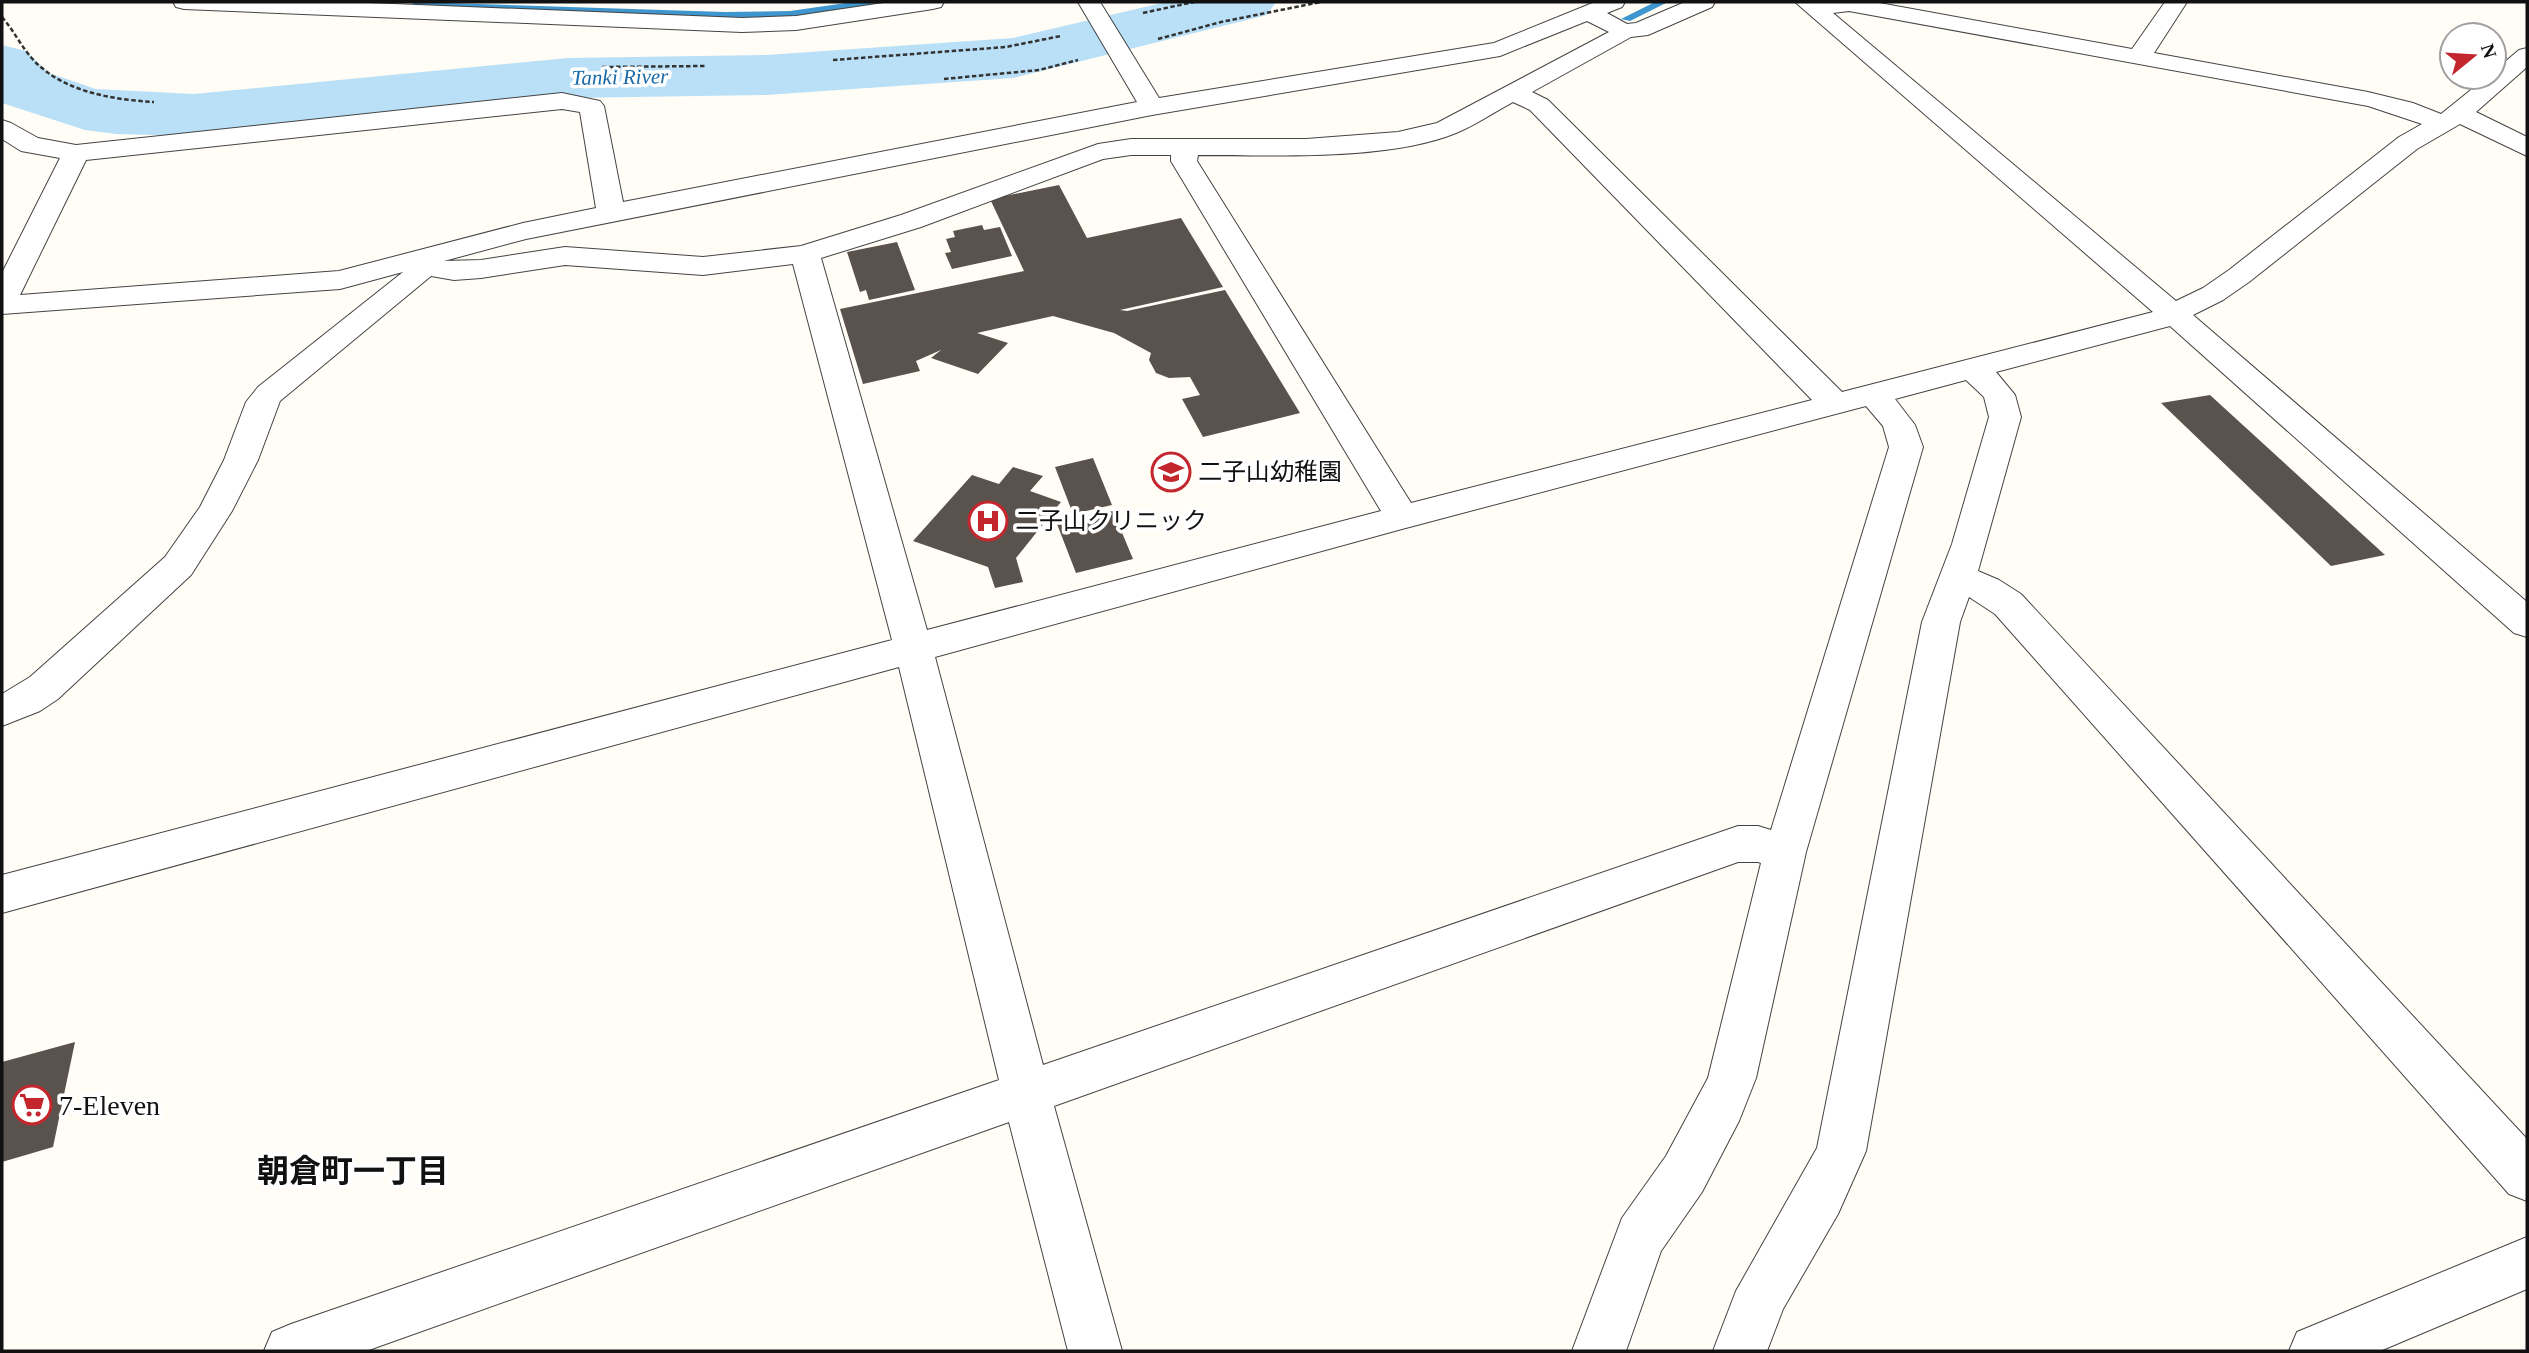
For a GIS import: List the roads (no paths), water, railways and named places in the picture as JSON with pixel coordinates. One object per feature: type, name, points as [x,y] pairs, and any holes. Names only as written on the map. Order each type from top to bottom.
[{"type":"street","points":[[184,2],[571,10],[766,25],[933,2]]},
{"type":"street","points":[[766,25],[773,2]]},
{"type":"street","points":[[1089,2],[1152,107]]},
{"type":"street","points":[[2,303],[340,280],[501,237],[611,213],[1152,107],[1500,49],[1614,2]]},
{"type":"street","points":[[1587,13],[1622,31],[1640,30],[1704,2]]},
{"type":"street","points":[[2141,57],[2141,51],[2176,2]]},
{"type":"street","points":[[1810,5],[1849,4],[2005,21],[2141,57],[2368,99],[2451,119],[2502,132],[2527,148]]},
{"type":"street","points":[[1810,5],[2174,314],[2527,623]]},
{"type":"street","points":[[430,257],[434,265],[446,271],[565,256],[703,266],[805,254],[911,221],[1083,155],[1131,148],[1306,147],[1418,136],[1446,128],[1622,31]]},
{"type":"street","points":[[2,894],[1402,517],[1974,370],[2174,314],[2213,294],[2239,276],[2408,143],[2451,119],[2527,55]]},
{"type":"street","points":[[1513,92],[1539,105],[1854,399],[1900,426],[1906,447],[1785,852],[1732,1078],[1722,1104],[1684,1174],[1640,1236],[1599,1351]]},
{"type":"street","points":[[2,128],[30,145],[76,153],[562,101],[580,102],[591,106],[594,116],[611,213]]},
{"type":"street","points":[[1185,149],[1184,161],[1402,517]]},
{"type":"street","points":[[2,303],[76,153]]},
{"type":"street","points":[[500,266],[488,261],[485,255],[501,237]]},
{"type":"street","points":[[805,254],[914,649],[1026,1093],[1095,1351]]},
{"type":"street","points":[[2,711],[44,688],[178,566],[215,511],[236,470],[262,402],[400,290],[416,276],[430,257]]},
{"type":"street","points":[[1740,1351],[1772,1273],[1820,1197],[1841,1151],[1941,622],[1970,544],[2005,417],[2004,401],[1999,392],[1974,370]]},
{"type":"street","points":[[1956,578],[1986,589],[2008,604],[2527,1176]]},
{"type":"street","points":[[291,1351],[1738,844],[1758,844],[1785,852]]},
{"type":"street","points":[[2316,1351],[2527,1263]]},
{"type":"waterway","points":[[312,2],[341,3]]},
{"type":"waterway","points":[[415,5],[725,15],[790,14],[872,2]]},
{"type":"waterway","name":"Tanki River","points":[[2,65],[25,88],[85,109],[116,113],[194,115],[568,78],[766,75],[1013,58],[1245,2]]},
{"type":"waterway","points":[[1626,19],[1663,2]]},
{"type":"place","name":"二子山幼稚園","points":[[1171,472]]},
{"type":"place","name":"二子山クリニック","points":[[988,521]]},
{"type":"place","name":"7-Eleven","points":[[32,1105]]},
{"type":"district","name":"朝倉町一丁目","points":[[353,1171]]}]
